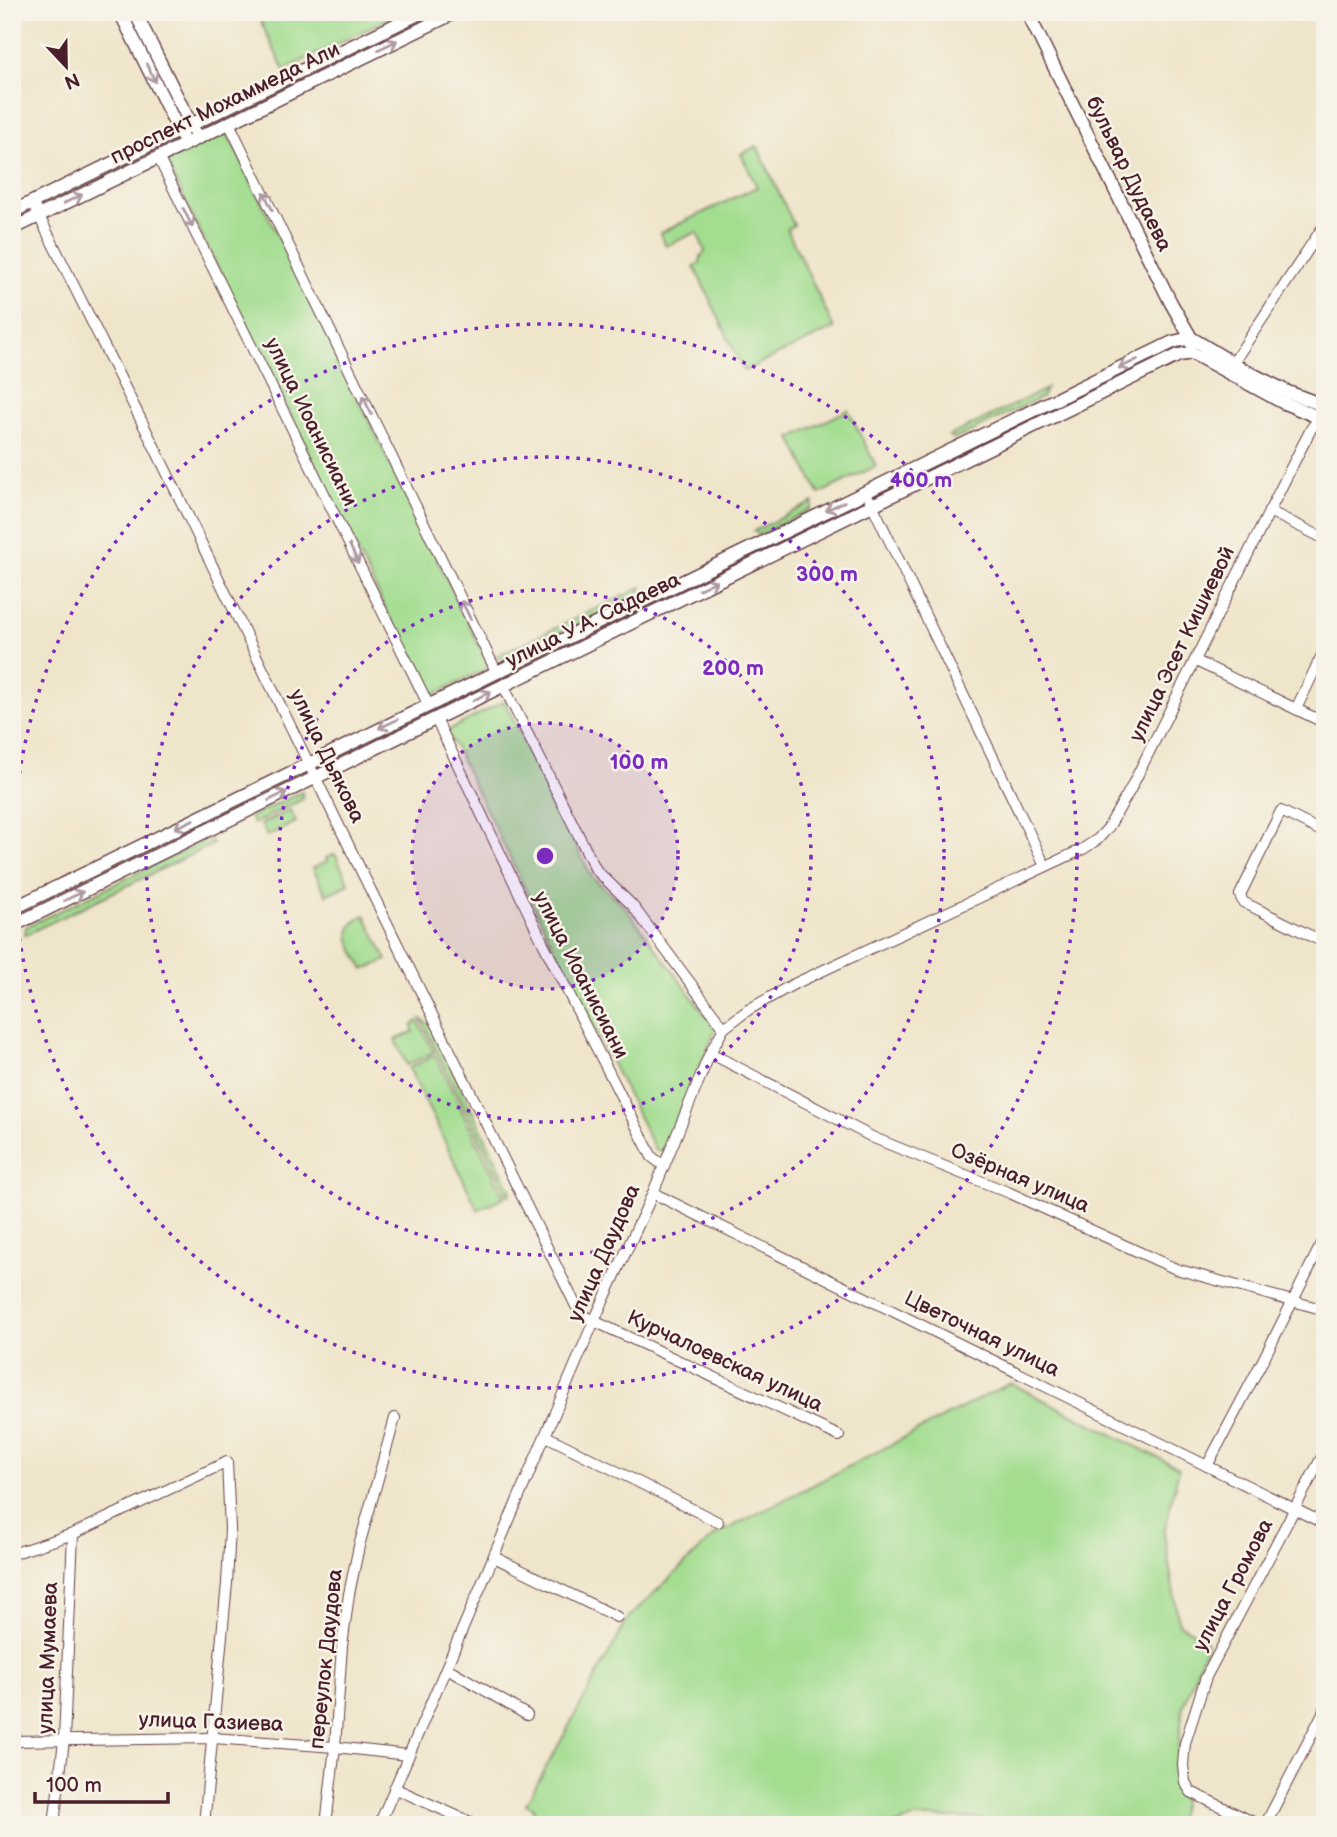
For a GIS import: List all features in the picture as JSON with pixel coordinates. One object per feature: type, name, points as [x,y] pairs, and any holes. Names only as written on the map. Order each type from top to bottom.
[{"type":"main road","points":[[120,12],[185,127]]},
{"type":"main road","points":[[135,12],[191,141]]},
{"type":"main road","name":"проспект Мохаммеда Али","points":[[12,212],[422,12]]},
{"type":"main road","name":"проспект Мохаммеда Али","points":[[12,229],[456,12]]},
{"type":"main road","name":"бульвар Дудаева","points":[[1027,12],[1171,303],[1191,338],[1192,353]]},
{"type":"main road","points":[[1191,338],[1323,414]]},
{"type":"main road","name":"улица У.А. Садаева","points":[[12,909],[1173,342],[1191,338]]},
{"type":"main road","points":[[1192,353],[1237,379],[1323,414]]},
{"type":"main road","name":"улица У.А. Садаева","points":[[12,926],[1179,355],[1192,353]]},
{"type":"street","points":[[229,123],[496,671]]},
{"type":"street","name":"улица Иоанисиани","points":[[158,157],[428,704]]},
{"type":"street","name":"улица Дьякова","points":[[33,202],[576,1306],[594,1321]]},
{"type":"street","points":[[1233,363],[1325,224]]},
{"type":"street","name":"улица Эсет Кишиевой","points":[[1045,866],[1083,849],[1108,828],[1196,661],[1311,429],[1323,414]]},
{"type":"street","points":[[866,491],[1045,866]]},
{"type":"street","points":[[1269,512],[1325,539]]},
{"type":"street","points":[[1296,709],[1325,653]]},
{"type":"street","points":[[1196,661],[1325,723]]},
{"type":"street","points":[[503,685],[596,870],[632,905],[724,1028]]},
{"type":"street","name":"улица Иоанисиани","points":[[436,719],[544,945],[652,1157],[664,1166]]},
{"type":"street","points":[[1325,832],[1280,811],[1240,895],[1243,902],[1325,943]]},
{"type":"street","name":"улица Даудова","points":[[379,1825],[594,1321],[653,1193],[710,1053],[724,1028],[748,1010],[792,985],[1045,866]]},
{"type":"street","name":"Озёрная улица","points":[[710,1053],[874,1138],[1010,1193],[1175,1269],[1325,1310]]},
{"type":"street","name":"Цветочная улица","points":[[653,1193],[1325,1524]]},
{"type":"street","points":[[1207,1466],[1325,1237]]},
{"type":"street","name":"Курчалоевская улица","points":[[594,1321],[839,1436]]},
{"type":"street","name":"переулок Даудова","points":[[326,1825],[349,1594],[359,1546],[395,1418]]},
{"type":"street","points":[[546,1436],[718,1521]]},
{"type":"street","name":"улица Громова","points":[[1259,1825],[1192,1792],[1185,1782],[1185,1743],[1206,1677],[1325,1451]]},
{"type":"street","points":[[12,1554],[73,1534],[227,1462],[230,1529],[204,1825]]},
{"type":"street","name":"улица Мумаева","points":[[54,1825],[64,1740],[73,1534]]},
{"type":"street","points":[[494,1558],[617,1617]]},
{"type":"street","points":[[447,1668],[527,1715]]},
{"type":"street","points":[[1265,1825],[1325,1709]]},
{"type":"street","points":[[1313,1731],[1325,1737]]},
{"type":"street","name":"улица Газиева","points":[[12,1741],[213,1738],[408,1755]]},
{"type":"street","points":[[394,1788],[477,1825]]},
{"type":"green space","points":[[256,12],[402,12],[284,70]]},
{"type":"green space","points":[[226,130],[490,667],[429,697],[165,160]]},
{"type":"green space","points":[[757,146],[794,225],[787,229],[834,328],[744,371],[694,266],[700,263],[705,251],[697,232],[666,246],[660,233],[757,187],[741,154]]},
{"type":"green space","points":[[1046,389],[1042,397],[955,439],[949,436]]},
{"type":"green space","points":[[848,410],[876,466],[819,494],[791,438]]},
{"type":"green space","points":[[813,502],[811,509],[759,535],[754,531]]},
{"type":"green space","points":[[642,587],[640,594],[503,660],[496,656]]},
{"type":"green space","points":[[504,701],[591,876],[626,908],[716,1029],[662,1151],[655,1150],[447,731]]},
{"type":"green space","points":[[302,792],[303,799],[253,824],[250,817]]},
{"type":"green space","points":[[290,810],[296,822],[267,836],[261,824]]},
{"type":"green space","points":[[210,838],[213,844],[25,935],[26,927]]},
{"type":"green space","points":[[335,854],[349,884],[326,895],[313,868]]},
{"type":"green space","points":[[365,915],[387,960],[364,970],[352,947],[349,933],[356,921]]},
{"type":"green space","points":[[421,1019],[431,1025],[511,1191],[508,1196]]},
{"type":"green space","points":[[418,1021],[434,1052],[407,1065],[395,1040],[413,1032],[412,1025]]},
{"type":"green space","points":[[435,1055],[504,1197],[478,1210],[409,1068]]},
{"type":"green space","points":[[1010,1383],[1179,1468],[1164,1533],[1179,1624],[1203,1637],[1207,1644],[1183,1706],[1176,1774],[1182,1802],[1176,1825],[997,1825],[979,1818],[913,1818],[895,1825],[528,1825],[534,1808],[526,1804],[629,1617],[714,1536]]}]
